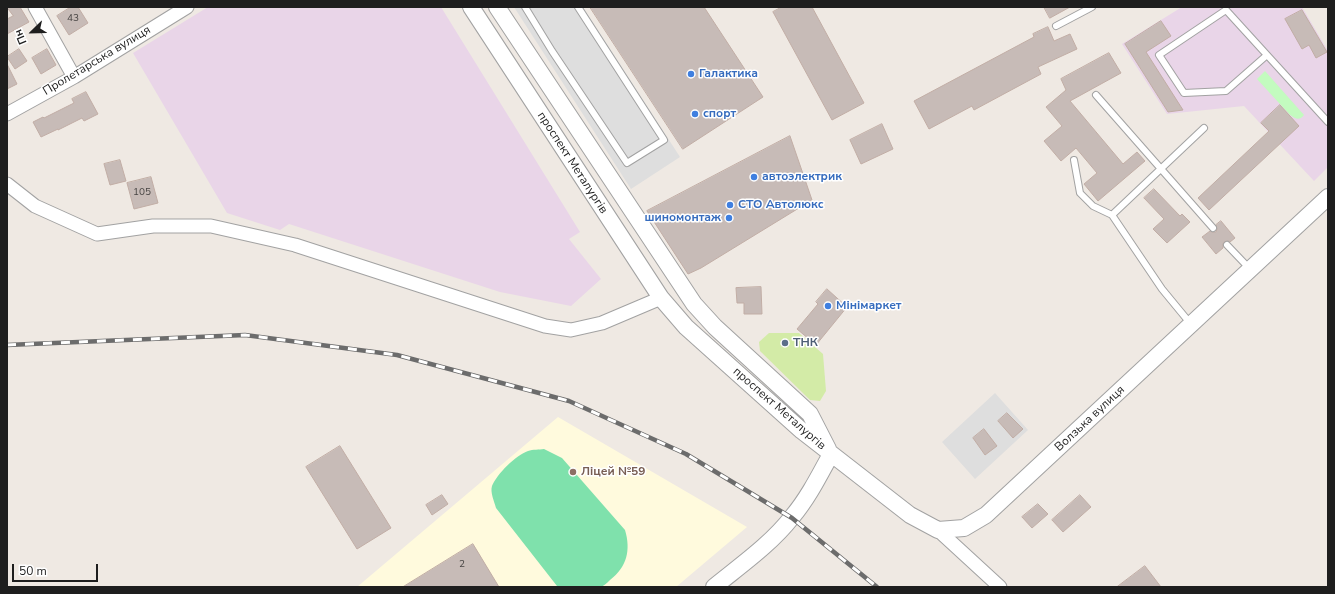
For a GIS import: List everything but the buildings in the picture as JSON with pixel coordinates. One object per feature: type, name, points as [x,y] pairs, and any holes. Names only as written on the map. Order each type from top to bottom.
[{"type":"street","points":[[35,7],[74,77]]},
{"type":"street","name":"Пролетарська вулиця","points":[[7,114],[74,77],[186,7]]},
{"type":"street","name":"проспект Металургів","points":[[471,7],[661,298],[692,332],[802,431],[831,454]]},
{"type":"street","name":"проспект Металургів","points":[[501,8],[581,134],[694,304],[715,327],[810,414],[831,454]]},
{"type":"street","points":[[562,148],[574,146],[581,134]]},
{"type":"street","points":[[7,184],[35,206],[97,234],[153,226],[211,226],[294,245],[545,326],[571,330],[602,323],[661,298]]},
{"type":"street","name":"Волзька вулиця","points":[[938,530],[964,528],[986,515],[1328,197]]},
{"type":"street","points":[[714,587],[765,546],[792,518],[813,488],[831,454],[910,515],[938,530],[1000,587]]},
{"type":"lane","points":[[525,7],[552,51],[627,163],[664,140],[578,7]]},
{"type":"lane","points":[[1056,26],[1092,7]]},
{"type":"lane","points":[[1267,55],[1226,91],[1184,94],[1159,55],[1225,8],[1328,122]]},
{"type":"lane","points":[[1096,95],[1213,228]]},
{"type":"lane","points":[[1112,215],[1204,128]]},
{"type":"lane","points":[[1074,160],[1080,193],[1093,206],[1112,215],[1162,289],[1191,324]]},
{"type":"lane","points":[[1227,245],[1250,270]]},
{"type":"shaded area","points":[[208,7],[441,7],[580,232],[569,239],[601,279],[571,306],[500,292],[289,224],[280,230],[227,213],[133,53]]},
{"type":"shaded area","points":[[514,7],[583,7],[680,157],[631,189]]},
{"type":"shaded area","points":[[1182,7],[1302,7],[1328,51],[1328,167],[1314,181],[1244,106],[1167,114],[1122,44]]},
{"type":"shaded area","points":[[995,393],[1028,430],[975,479],[942,442]]},
{"type":"shaded area","name":"Ліцей №59","points":[[558,417],[747,527],[676,587],[357,587]]},
{"type":"green space","points":[[1265,71],[1304,115],[1301,118],[1297,119],[1290,115],[1257,79]]},
{"type":"green space","points":[[769,333],[799,333],[823,354],[826,391],[820,401],[810,400],[760,351],[759,342]]},
{"type":"green space","points":[[544,449],[562,458],[625,530],[628,544],[624,564],[616,575],[601,587],[585,588],[557,586],[496,508],[492,497],[492,486],[502,471],[523,453],[530,450]]},
{"type":"railway","points":[[7,345],[245,335],[397,355],[569,401],[686,454],[792,518],[877,587]]},
{"type":"place","name":"Галактика","points":[[691,74]]},
{"type":"place","name":"спорт","points":[[695,114]]},
{"type":"place","name":"автоэлектрик","points":[[754,177]]},
{"type":"place","name":"СТО Автолюкс","points":[[730,205]]},
{"type":"place","name":"шиномонтаж","points":[[729,218]]},
{"type":"place","name":"Мінімаркет","points":[[828,306]]},
{"type":"place","name":"ТНК","points":[[785,343]]},
{"type":"place","name":"Ліцей №59","points":[[573,472]]}]
